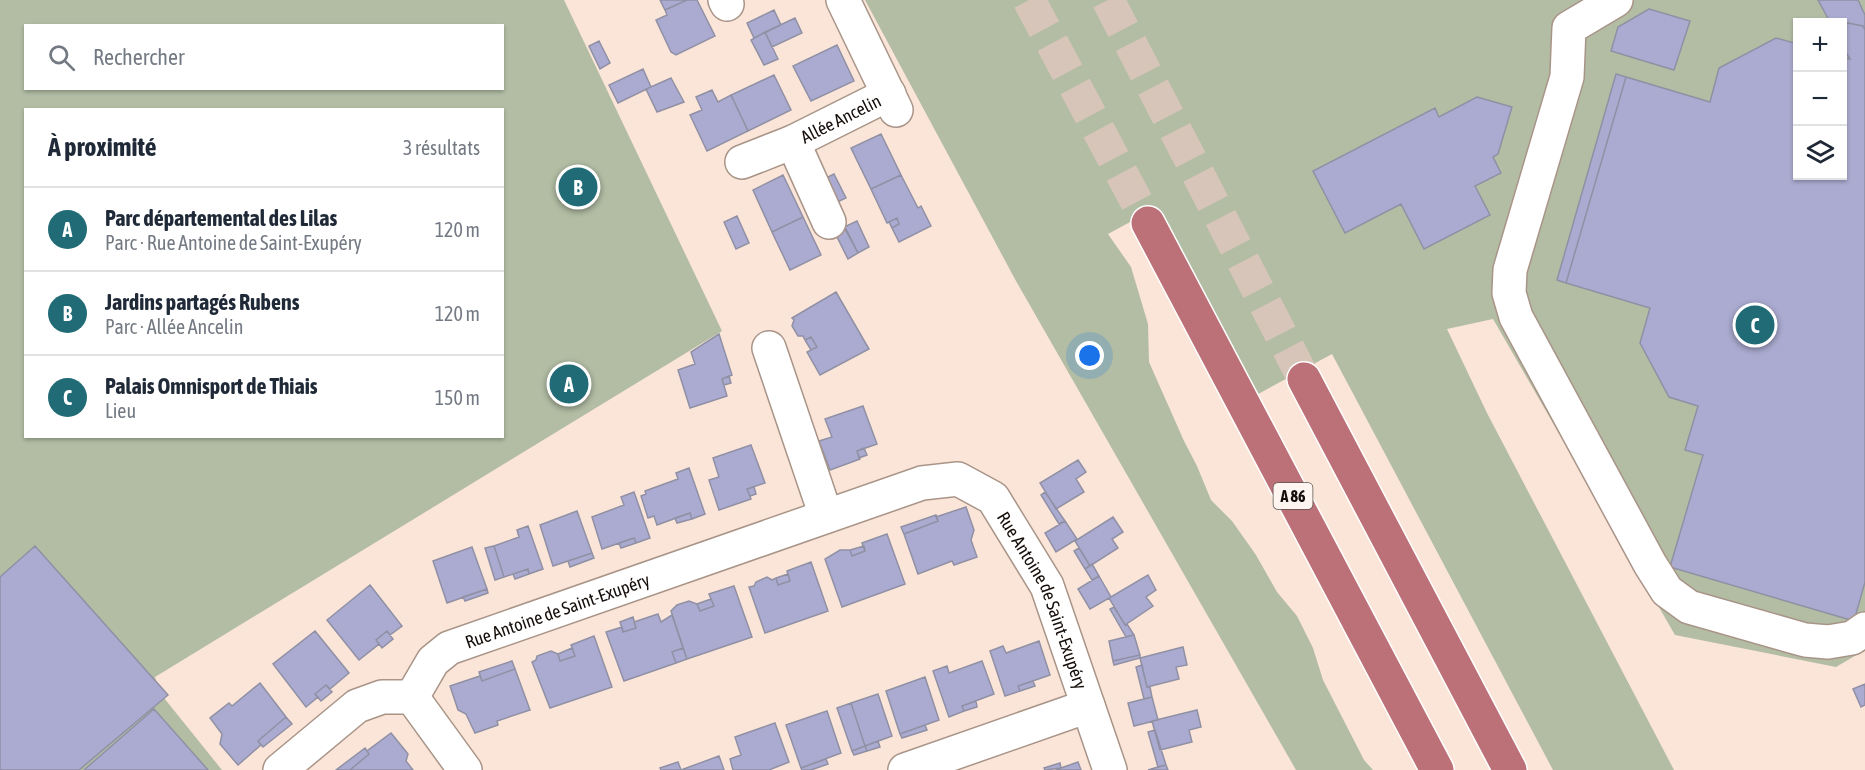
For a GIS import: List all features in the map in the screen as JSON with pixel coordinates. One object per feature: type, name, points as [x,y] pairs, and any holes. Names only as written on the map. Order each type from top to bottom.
[{"type":"highway","name":"A 86","points":[[1148,223],[1437,770]]},
{"type":"highway","points":[[1304,379],[1510,770]]},
{"type":"street","name":"Allée Ancelin","points":[[742,162],[892,102],[843,0]]},
{"type":"street","points":[[1616,0],[1569,28],[1567,77],[1510,270],[1509,293],[1516,317],[1650,564],[1667,591],[1689,607],[1805,640],[1828,642],[1852,639],[1865,628]]},
{"type":"street","name":"Allée Ancelin","points":[[793,142],[829,222]]},
{"type":"street","points":[[769,348],[826,516]]},
{"type":"street","name":"Rue Antoine de Saint-Exupéry","points":[[412,697],[433,661],[449,648],[922,483],[958,479],[993,498],[1047,586],[1110,770]]},
{"type":"street","points":[[280,770],[357,706],[382,697],[412,697],[465,770]]},
{"type":"street","points":[[905,770],[1088,706]]},
{"type":"green space","points":[[0,0],[564,0],[722,331],[155,677],[160,693],[222,770],[0,770]]},
{"type":"green space","points":[[865,0],[1865,0],[1865,650],[1836,667],[1675,635],[1493,319],[1447,329],[1487,413],[1674,770],[1553,770],[1332,354],[1249,399],[1156,208],[1108,234],[1131,267],[1148,324],[1149,362],[1211,500],[1232,521],[1256,555],[1277,592],[1297,616],[1313,648],[1323,680],[1364,760],[1373,770],[1296,770],[1016,281]]},
{"type":"building","points":[[660,0],[687,0],[665,10]]},
{"type":"building","points":[[687,0],[697,0],[715,36],[676,55],[671,52],[656,20],[667,15],[665,10]]},
{"type":"building","points":[[1818,0],[1858,0],[1865,15],[1865,30],[1863,26],[1847,24],[1847,18],[1828,18]]},
{"type":"building","points":[[1649,9],[1690,21],[1674,70],[1611,51],[1618,27]]},
{"type":"building","points":[[774,10],[781,25],[754,38],[747,23]]},
{"type":"building","points":[[795,18],[802,33],[772,47],[765,32]]},
{"type":"building","points":[[1847,24],[1863,26],[1865,30],[1865,582],[1854,621],[1670,567],[1703,455],[1685,450],[1698,406],[1669,397],[1640,343],[1650,308],[1566,283],[1626,77],[1710,102],[1719,68],[1776,38],[1793,43],[1793,180],[1847,180],[1847,58],[1850,59],[1847,54]]},
{"type":"building","points":[[765,32],[778,59],[764,65],[751,40]]},
{"type":"building","points":[[599,41],[610,63],[600,69],[589,46]]},
{"type":"building","points":[[837,45],[854,81],[811,101],[793,66]]},
{"type":"building","points":[[643,69],[651,87],[618,103],[609,85]]},
{"type":"building","points":[[1616,74],[1626,77],[1566,283],[1557,280]]},
{"type":"building","points":[[774,75],[791,110],[748,131],[731,95]]},
{"type":"building","points":[[671,78],[684,102],[657,112],[646,89]]},
{"type":"building","points":[[712,90],[718,102],[731,95],[748,131],[707,151],[690,115],[702,110],[696,97]]},
{"type":"building","points":[[1477,97],[1512,107],[1498,154],[1493,157],[1501,173],[1475,186],[1490,215],[1424,249],[1401,204],[1345,233],[1313,171],[1435,108],[1439,117]]},
{"type":"building","points":[[881,134],[901,175],[871,189],[851,148]]},
{"type":"building","points":[[834,174],[846,198],[833,204],[822,180]]},
{"type":"building","points":[[783,175],[803,217],[772,232],[753,190]]},
{"type":"building","points":[[901,175],[918,208],[921,206],[931,226],[899,242],[892,228],[899,224],[897,218],[887,223],[871,189]]},
{"type":"building","points":[[737,216],[749,243],[736,249],[724,222]]},
{"type":"building","points":[[803,217],[821,255],[790,270],[772,232]]},
{"type":"building","points":[[897,218],[899,224],[892,228],[889,222]]},
{"type":"building","points":[[857,221],[869,247],[858,253],[844,227]]},
{"type":"building","points":[[843,223],[858,253],[848,259],[832,227]]},
{"type":"building","points":[[836,292],[869,349],[820,375],[807,352],[817,347],[811,337],[805,340],[803,336],[798,336],[792,326],[794,320],[792,318]]},
{"type":"building","points":[[719,334],[732,375],[722,379],[727,396],[690,408],[678,370],[695,364],[691,352]]},
{"type":"building","points":[[811,337],[817,347],[811,350],[805,340]]},
{"type":"building","points":[[729,376],[731,383],[724,385],[722,379]]},
{"type":"building","points":[[863,406],[877,444],[857,451],[860,459],[830,470],[819,441],[832,437],[825,419]]},
{"type":"building","points":[[751,445],[765,483],[747,489],[751,499],[719,510],[709,480],[719,477],[713,458]]},
{"type":"building","points":[[864,448],[867,455],[859,458],[857,451]]},
{"type":"building","points":[[1078,460],[1086,472],[1076,479],[1084,492],[1056,509],[1040,483]]},
{"type":"building","points":[[689,468],[705,514],[692,519],[690,513],[657,525],[654,516],[648,518],[641,496],[646,494],[645,491],[678,479],[676,473]]},
{"type":"building","points":[[754,487],[756,494],[750,496],[747,489]]},
{"type":"building","points":[[634,492],[650,538],[636,543],[634,538],[602,549],[592,517],[624,505],[621,497]]},
{"type":"building","points":[[1045,492],[1065,521],[1059,524],[1041,495]]},
{"type":"building","points":[[966,507],[974,530],[971,540],[977,557],[954,565],[952,561],[918,574],[904,534],[938,521],[936,517]]},
{"type":"building","points":[[577,511],[592,553],[553,566],[540,525]]},
{"type":"building","points":[[690,513],[692,519],[677,523],[675,518]]},
{"type":"building","points":[[936,515],[938,521],[904,534],[901,527]]},
{"type":"building","points":[[1113,517],[1123,532],[1112,539],[1118,548],[1090,566],[1075,541]]},
{"type":"building","points":[[1065,521],[1077,539],[1056,552],[1045,533]]},
{"type":"building","points":[[528,526],[543,569],[529,574],[528,569],[504,577],[494,546],[519,537],[517,530]]},
{"type":"building","points":[[887,534],[905,584],[842,607],[825,559],[840,550],[850,550],[852,556],[865,551],[862,543]]},
{"type":"building","points":[[634,538],[636,543],[621,548],[619,543]]},
{"type":"building","points":[[35,546],[168,695],[79,770],[0,770],[0,577]]},
{"type":"building","points":[[494,546],[504,577],[495,580],[485,548]]},
{"type":"building","points":[[864,546],[865,551],[852,556],[850,550]]},
{"type":"building","points":[[472,547],[487,589],[447,603],[433,561]]},
{"type":"building","points":[[1079,548],[1090,566],[1085,569],[1074,551]]},
{"type":"building","points":[[592,553],[594,558],[570,567],[568,561]]},
{"type":"building","points":[[811,562],[828,611],[765,633],[749,587],[767,577],[772,580],[776,578],[778,585],[790,581],[787,571]]},
{"type":"building","points":[[1092,564],[1099,576],[1092,580],[1085,569]]},
{"type":"building","points":[[528,569],[529,574],[515,579],[513,574]]},
{"type":"building","points":[[788,574],[790,581],[778,585],[776,578]]},
{"type":"building","points":[[1148,575],[1156,590],[1146,597],[1153,606],[1125,625],[1109,598]]},
{"type":"building","points":[[1099,576],[1111,597],[1090,609],[1078,589]]},
{"type":"building","points":[[370,585],[402,626],[390,635],[387,631],[376,640],[379,644],[359,660],[327,620]]},
{"type":"building","points":[[734,586],[752,637],[687,659],[671,611],[677,605],[689,601],[697,604],[700,611],[714,606],[709,594]]},
{"type":"building","points":[[487,589],[488,593],[465,601],[463,597]]},
{"type":"building","points":[[711,599],[714,606],[700,611],[697,604]]},
{"type":"building","points":[[1114,607],[1134,635],[1126,637],[1110,609]]},
{"type":"building","points":[[658,614],[661,622],[672,615],[683,648],[672,652],[676,663],[624,681],[606,632],[622,627],[623,632],[636,628],[634,622]]},
{"type":"building","points":[[633,617],[636,628],[623,632],[620,622]]},
{"type":"building","points":[[315,631],[349,673],[330,689],[326,685],[315,694],[318,697],[306,707],[273,664]]},
{"type":"building","points":[[387,631],[393,639],[382,648],[376,640]]},
{"type":"building","points":[[1134,635],[1140,655],[1113,661],[1109,641]]},
{"type":"building","points":[[594,636],[612,687],[550,708],[532,662],[537,656],[551,651],[558,654],[560,661],[575,656],[571,645]]},
{"type":"building","points":[[1039,641],[1050,675],[1018,686],[1020,691],[1005,696],[990,651],[1003,646],[1006,653]]},
{"type":"building","points":[[1183,647],[1187,665],[1176,667],[1179,679],[1147,687],[1140,658]]},
{"type":"building","points":[[572,648],[575,656],[560,661],[558,654]]},
{"type":"building","points":[[683,648],[687,659],[676,663],[672,652]]},
{"type":"building","points":[[1140,655],[1140,658],[1114,665],[1113,661]]},
{"type":"building","points":[[512,661],[515,669],[482,681],[479,672]]},
{"type":"building","points":[[982,661],[994,694],[962,706],[964,711],[949,717],[933,671],[947,666],[949,673]]},
{"type":"building","points":[[1142,665],[1152,697],[1144,699],[1136,667]]},
{"type":"building","points":[[515,669],[530,710],[497,721],[498,725],[475,733],[466,714],[458,710],[450,686],[480,676],[482,681]]},
{"type":"building","points":[[925,677],[939,720],[900,734],[886,691]]},
{"type":"building","points":[[1033,681],[1035,686],[1020,691],[1018,686]]},
{"type":"building","points":[[260,683],[286,717],[258,741],[261,745],[238,765],[220,744],[222,734],[210,718],[229,703],[232,706]]},
{"type":"building","points":[[1865,684],[1865,705],[1861,707],[1853,689]]},
{"type":"building","points":[[326,685],[332,692],[321,701],[315,694]]},
{"type":"building","points":[[878,694],[892,736],[865,746],[851,703]]},
{"type":"building","points":[[1152,697],[1158,720],[1134,726],[1128,703]]},
{"type":"building","points":[[976,701],[977,707],[964,711],[962,706]]},
{"type":"building","points":[[851,703],[865,746],[852,751],[837,708]]},
{"type":"building","points":[[154,709],[208,770],[84,770]]},
{"type":"building","points":[[1197,710],[1201,727],[1189,730],[1192,742],[1160,750],[1152,721]]},
{"type":"building","points":[[827,711],[841,753],[801,768],[786,725]]},
{"type":"building","points":[[286,717],[292,724],[263,747],[258,741]]},
{"type":"building","points":[[775,723],[789,762],[769,770],[733,770],[730,759],[741,755],[735,737]]},
{"type":"building","points":[[925,725],[927,730],[902,738],[900,734]]},
{"type":"building","points":[[1155,730],[1166,765],[1158,767],[1148,732]]},
{"type":"building","points":[[391,733],[408,754],[406,761],[413,770],[350,770],[369,754],[367,751]]},
{"type":"building","points":[[878,741],[880,747],[867,751],[865,746]]},
{"type":"building","points":[[865,746],[867,751],[854,755],[852,751]]},
{"type":"building","points":[[365,748],[369,754],[350,770],[336,770]]},
{"type":"building","points":[[719,756],[724,770],[681,770]]},
{"type":"building","points":[[826,759],[828,764],[811,770],[801,768]]},
{"type":"building","points":[[678,762],[681,770],[661,770],[660,768]]},
{"type":"building","points":[[1078,762],[1081,770],[1056,770],[1061,768]]},
{"type":"building","points":[[1060,763],[1061,768],[1045,770],[1044,768]]},
{"type":"building","points":[[1166,765],[1168,770],[1148,770],[1158,767]]},
{"type":"tunnel","points":[[1029,0],[1148,223]]},
{"type":"tunnel","points":[[1108,0],[1304,379]]},
{"type":"place","name":"Jardins partagés Rubens","points":[[578,187]]},
{"type":"place","name":"Palais Omnisport de Thiais","points":[[1755,325]]},
{"type":"place","name":"Parc départemental des Lilas","points":[[569,384]]}]
